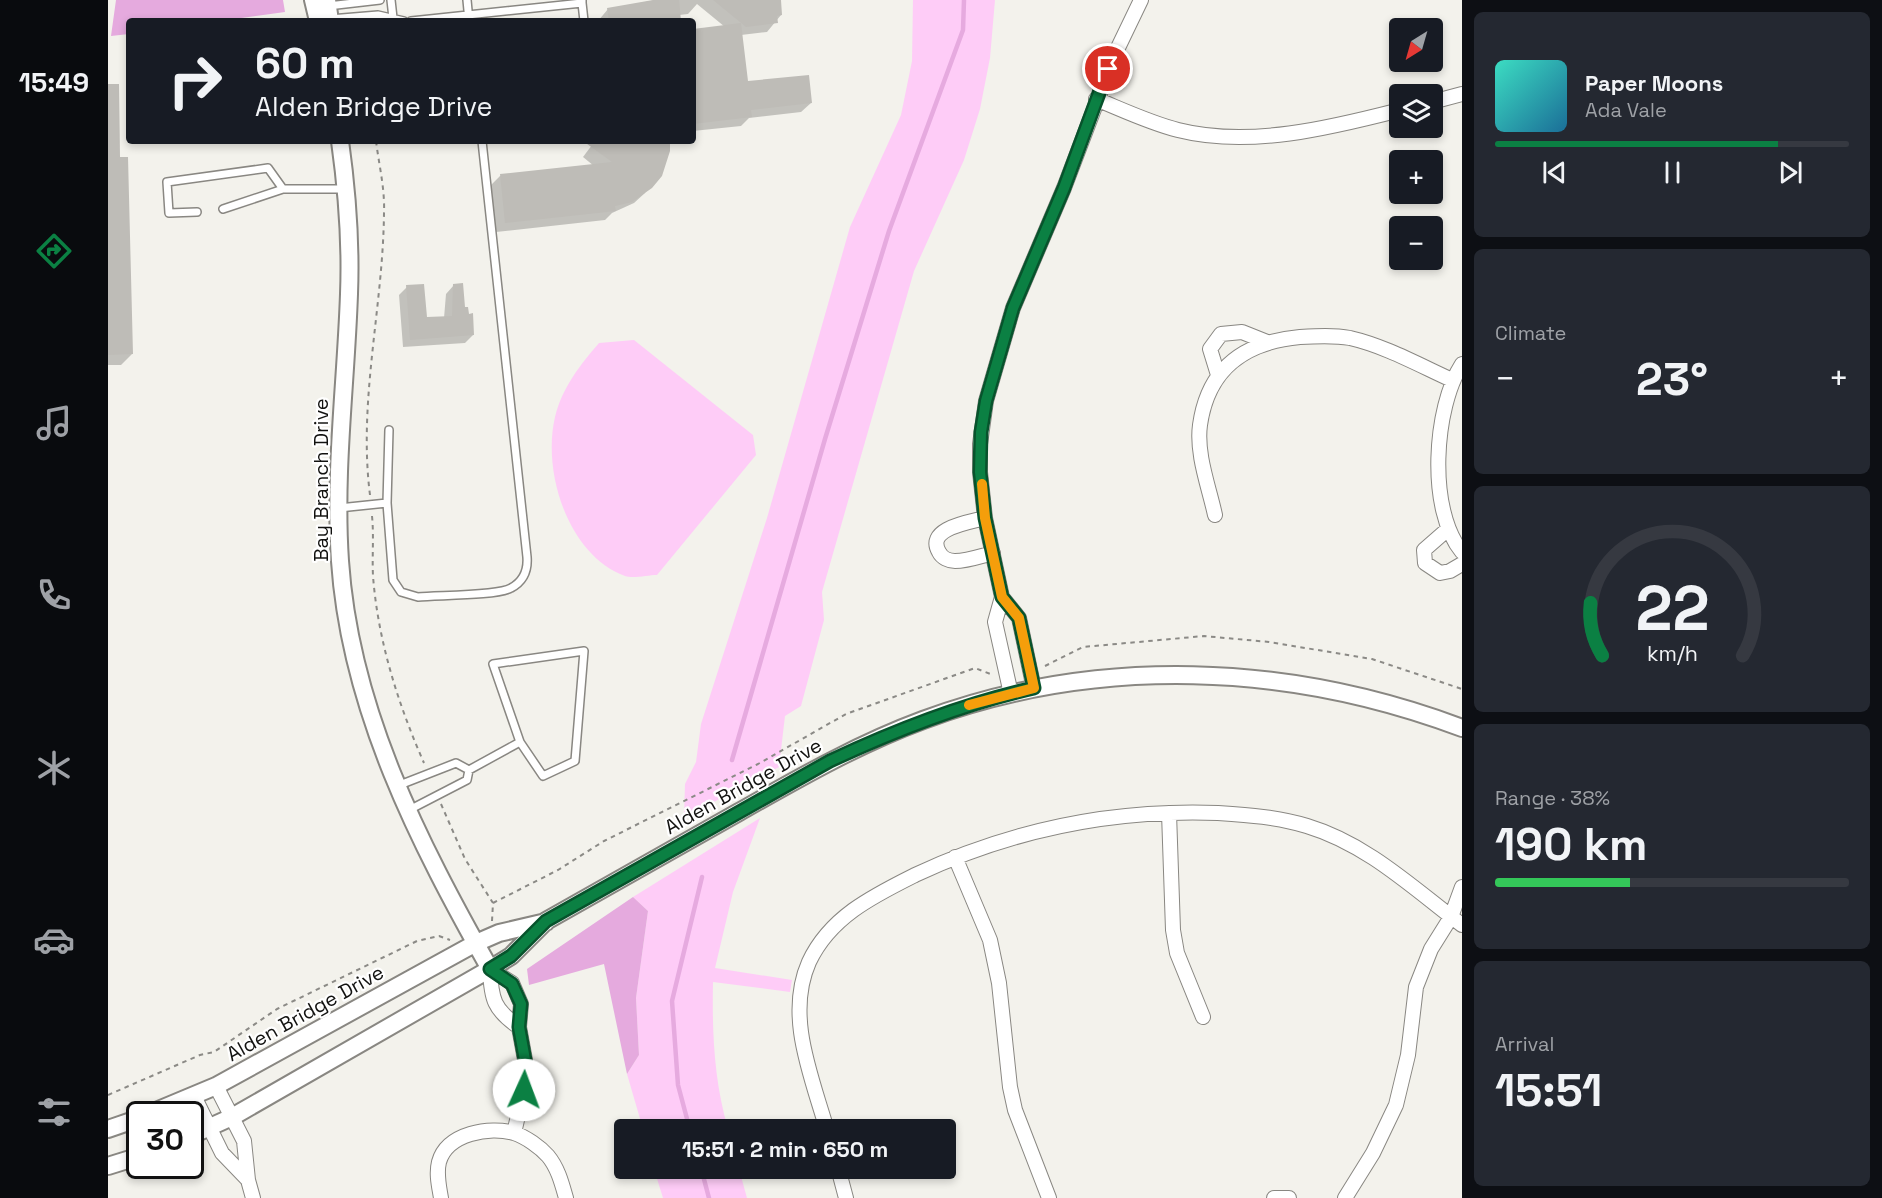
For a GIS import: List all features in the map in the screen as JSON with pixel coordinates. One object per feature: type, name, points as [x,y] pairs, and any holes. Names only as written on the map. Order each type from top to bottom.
[{"type":"street","points":[[1011,694],[995,622],[1002,597],[985,518],[980,444],[986,401],[1013,308],[1064,188],[1096,99],[1141,0]]},
{"type":"street","points":[[1443,99],[1462,94]]},
{"type":"street","points":[[1096,99],[1179,130],[1230,137],[1315,129],[1389,112]]},
{"type":"street","name":"Bay Branch Drive","points":[[340,144],[345,189],[349,292],[339,438],[338,508],[340,562],[350,627],[364,691],[407,811],[490,969]]},
{"type":"street","points":[[1218,375],[1210,349],[1221,334],[1242,332],[1267,342]]},
{"type":"street","points":[[1215,515],[1201,449],[1200,426],[1206,400],[1218,375],[1243,353],[1267,342],[1329,335],[1365,342],[1452,380]]},
{"type":"street","points":[[1462,363],[1452,380],[1439,446],[1440,479],[1448,529],[1462,552]]},
{"type":"street","points":[[985,518],[947,529],[938,539],[937,549],[942,556],[954,561],[993,553]]},
{"type":"street","points":[[1448,529],[1424,549],[1425,563],[1440,573],[1450,571],[1462,564]]},
{"type":"street","points":[[1002,597],[1019,618],[1034,688]]},
{"type":"street","name":"Alden Bridge Drive","points":[[182,1101],[216,1086],[472,938],[546,921],[830,761],[924,720],[1011,694],[1034,688],[1123,676],[1175,674],[1276,680],[1375,699],[1462,728]]},
{"type":"street","points":[[1169,813],[1173,930],[1181,964],[1203,1017]]},
{"type":"street","points":[[824,1119],[800,1026],[802,985],[809,963],[832,928],[848,912],[882,891],[955,857],[1030,832],[1114,816],[1169,813],[1276,818],[1326,832],[1360,848],[1459,918]]},
{"type":"street","points":[[955,857],[990,940],[999,983],[1010,1087],[1015,1110],[1049,1198]]},
{"type":"street","points":[[1345,1198],[1374,1153],[1396,1105],[1408,1055],[1416,987],[1431,949],[1459,918],[1462,887]]},
{"type":"street","name":"Alden Bridge Drive","points":[[204,1130],[232,1117],[490,969],[511,956],[546,921]]},
{"type":"street","points":[[490,969],[491,996],[503,1016],[519,1027]]},
{"type":"street","points":[[490,969],[512,984],[521,1004],[519,1027],[525,1060],[524,1090],[514,1133]]},
{"type":"street","points":[[216,1086],[244,1141],[248,1180],[253,1198]]},
{"type":"street","points":[[194,1096],[222,1153],[248,1180]]},
{"type":"street","points":[[108,1129],[126,1123]]},
{"type":"street","points":[[441,1198],[438,1175],[440,1159],[452,1143],[468,1134],[486,1131],[514,1133],[531,1142],[549,1157],[559,1175],[566,1198]]},
{"type":"street","points":[[108,1166],[126,1160]]},
{"type":"street","points":[[841,1179],[846,1198]]},
{"type":"street","points":[[1274,1198],[1277,1196],[1289,1198]]},
{"type":"lane","points":[[324,11],[380,0]]},
{"type":"lane","points":[[324,11],[393,18],[391,0]]},
{"type":"lane","points":[[467,0],[469,18],[582,1],[584,18]]},
{"type":"lane","points":[[389,430],[387,503],[393,580],[405,594],[418,597],[504,591],[519,583],[526,572],[527,557],[482,144]]},
{"type":"lane","points":[[197,212],[169,213],[167,182],[268,168],[283,189]]},
{"type":"lane","points":[[223,209],[283,189],[345,189]]},
{"type":"lane","points":[[338,508],[387,503]]},
{"type":"lane","points":[[584,651],[575,761],[543,776],[520,742],[493,664],[584,651]]},
{"type":"lane","points":[[407,811],[467,780],[470,770],[520,742]]},
{"type":"lane","points":[[397,786],[456,763],[470,770]]},
{"type":"path","points":[[1030,671],[1083,647],[1204,636],[1269,642],[1372,659],[1462,689]]},
{"type":"path","points":[[108,1095],[200,1055],[214,1052],[277,1009],[417,941],[439,936],[452,941],[472,938],[490,918],[493,903],[558,870],[604,841],[758,764],[846,714],[975,668],[995,677],[1006,676]]},
{"type":"path","points":[[490,918],[499,933]]},
{"type":"shaded area","points":[[116,0],[283,0],[285,12],[241,18],[126,18],[126,34],[111,36]]},
{"type":"shaded area","points":[[913,0],[995,0],[990,58],[980,109],[964,160],[914,271],[822,592],[824,620],[801,706],[785,716],[779,767],[684,818],[685,784],[696,762],[701,724],[767,518],[850,227],[901,115],[912,61]]},
{"type":"shaded area","points":[[634,340],[753,435],[756,455],[657,575],[632,577],[625,576],[605,565],[588,550],[574,531],[556,486],[552,462],[552,439],[555,417],[562,396],[572,377],[592,351],[599,343]]},
{"type":"shaded area","points":[[760,818],[733,892],[715,968],[792,980],[790,992],[713,982],[715,1056],[725,1119],[640,1119],[627,1074],[639,1055],[636,998],[648,911],[633,897]]},
{"type":"shaded area","points":[[633,897],[648,911],[636,998],[639,1055],[627,1074],[604,964],[529,985],[527,969]]},
{"type":"shaded area","points":[[657,1179],[742,1179],[747,1198],[663,1198]]},
{"type":"building","points":[[653,0],[679,0],[681,18],[609,18],[607,8]]},
{"type":"building","points":[[713,0],[781,0],[782,15],[777,16],[778,23],[746,27]]},
{"type":"building","points":[[741,23],[748,81],[809,75],[812,103],[751,110],[752,117],[696,124],[696,29]]},
{"type":"building","points":[[108,84],[119,84],[120,157],[128,157],[133,354],[108,355]]},
{"type":"building","points":[[587,144],[670,144],[662,176],[652,188],[632,202],[615,206],[616,211],[505,223],[500,174],[612,162]]},
{"type":"building","points":[[463,283],[465,307],[468,307],[469,314],[473,313],[474,335],[410,340],[406,285],[424,284],[427,317],[452,316],[453,284]]},
{"type":"waterway","points":[[732,760],[825,439],[889,231],[963,30],[964,0]]},
{"type":"waterway","points":[[687,1119],[678,1085],[672,1001],[702,877]]},
{"type":"waterway","points":[[704,1179],[709,1198]]},
{"type":"slow traffic","points":[[969,705],[1034,688],[1019,618],[1002,597],[985,518],[982,484]]},
{"type":"route","points":[[524,1090],[525,1060],[519,1027],[521,1004],[512,984],[490,969],[511,956],[546,921],[830,761],[876,739],[972,704],[1034,688],[1019,618],[1002,597],[985,518],[980,472],[981,432],[986,401],[1013,308],[1064,188],[1108,69]]}]
